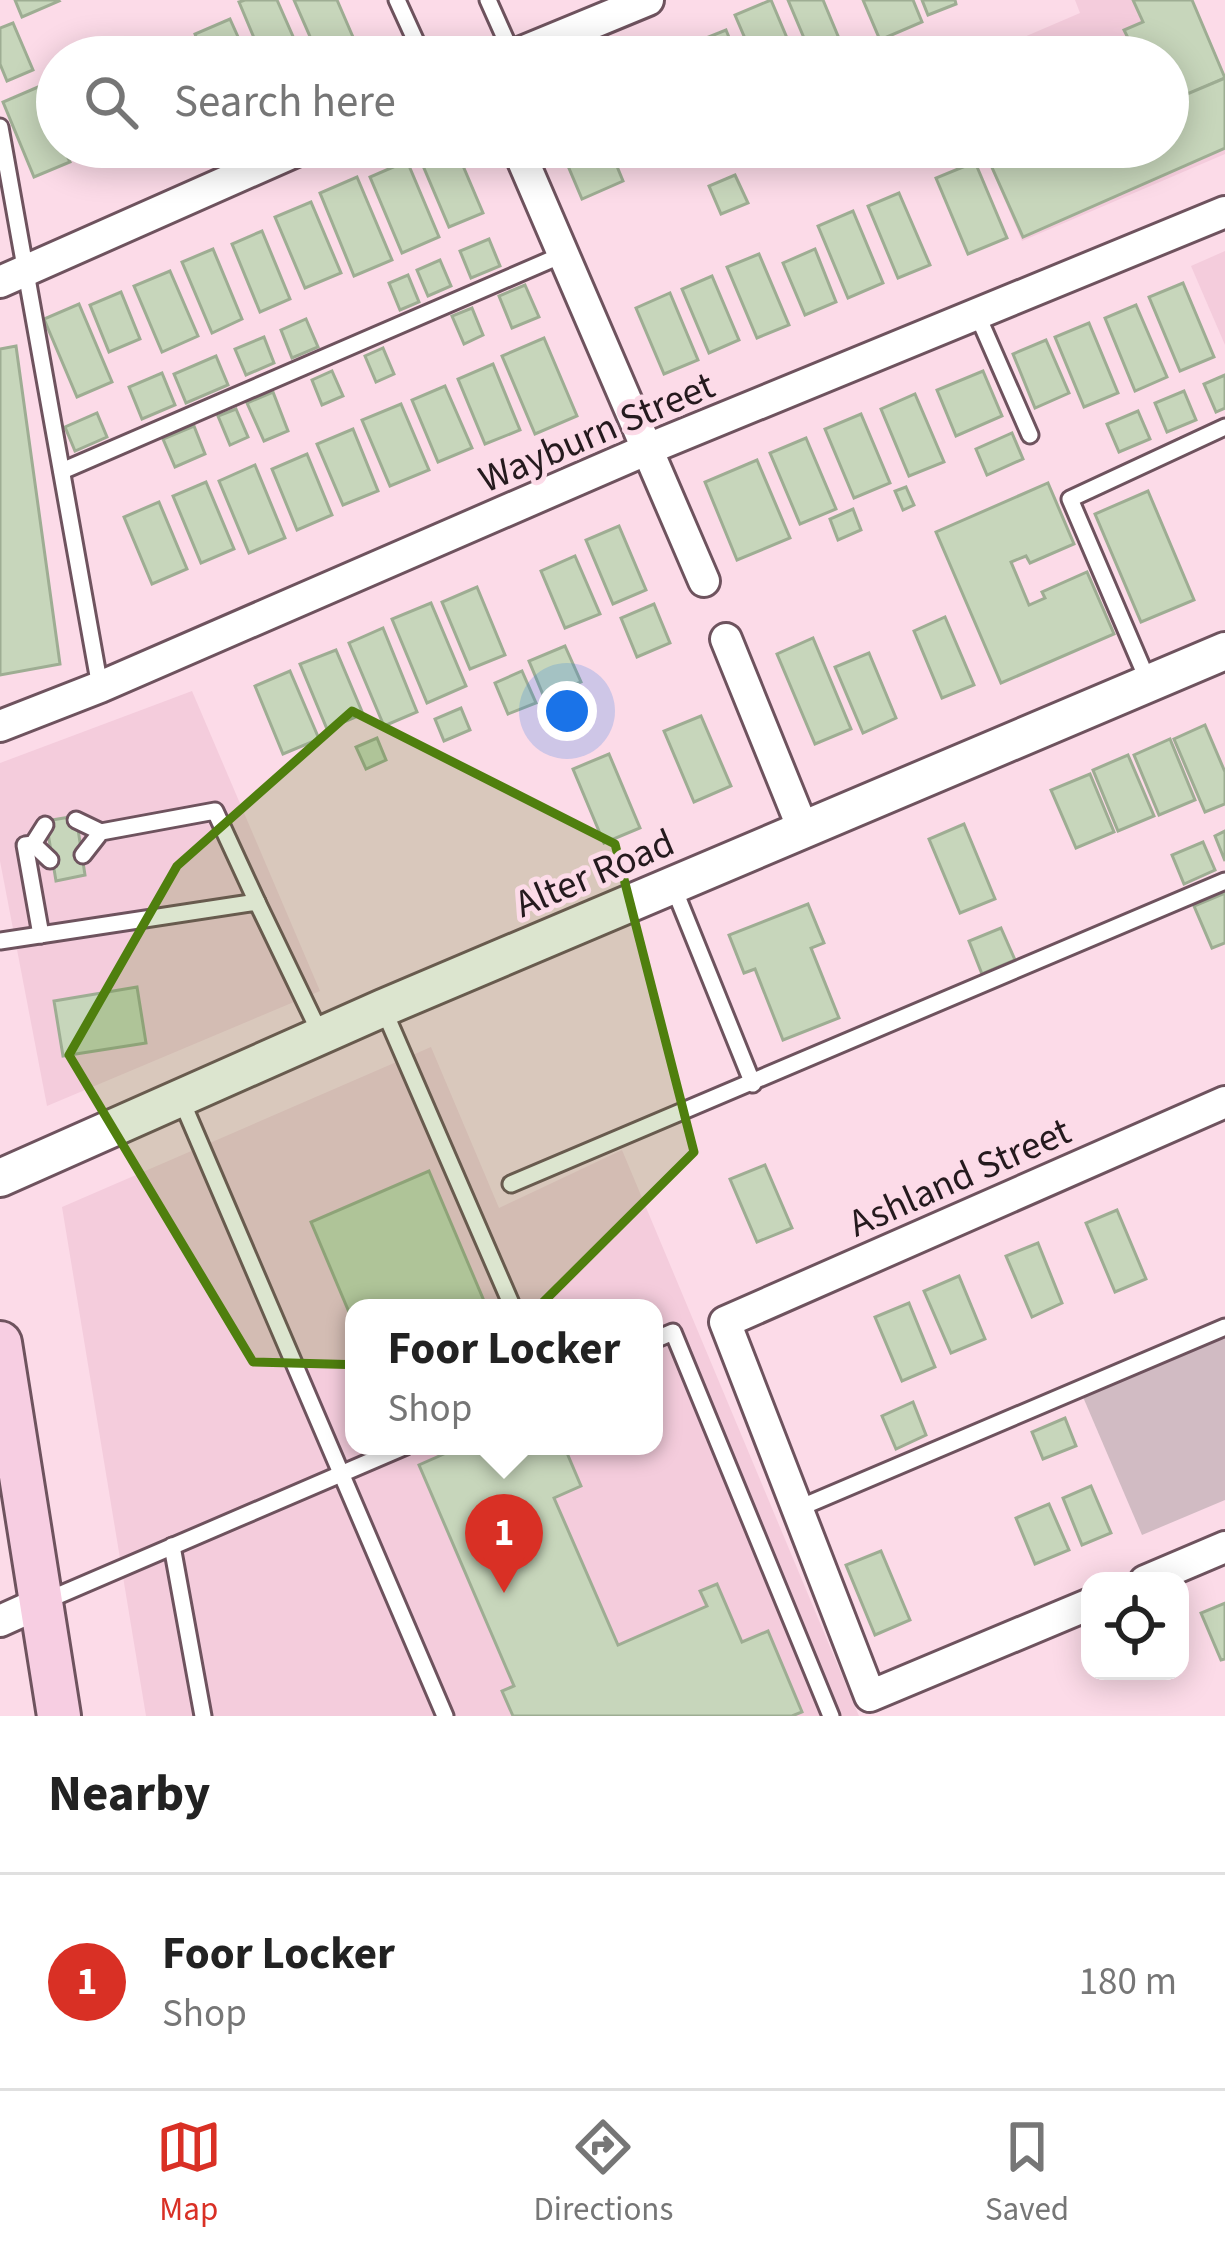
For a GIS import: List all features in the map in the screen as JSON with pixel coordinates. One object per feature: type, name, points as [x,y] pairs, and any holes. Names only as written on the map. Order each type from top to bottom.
[{"type":"main road","points":[[0,1343],[8,1442],[58,1716]]},
{"type":"street","points":[[561,36],[648,0]]},
{"type":"street","points":[[14,276],[257,168]]},
{"type":"street","points":[[526,168],[704,581]]},
{"type":"street","name":"Wayburn Street","points":[[0,726],[648,449],[1225,212]]},
{"type":"street","points":[[727,638],[803,829]]},
{"type":"street","name":"Alter Road","points":[[0,1178],[383,1008],[1225,650]]},
{"type":"street","name":"Ashland Street","points":[[797,1509],[724,1322],[1225,1102]]},
{"type":"street","points":[[797,1509],[870,1696],[1081,1608]]},
{"type":"street","points":[[1166,1572],[1225,1547]]},
{"type":"street","points":[[0,1621],[40,1603]]},
{"type":"lane","points":[[397,0],[413,36]]},
{"type":"lane","points":[[488,0],[503,36]]},
{"type":"lane","points":[[0,127],[14,276],[62,471],[100,687]]},
{"type":"lane","points":[[62,471],[564,254]]},
{"type":"lane","points":[[976,314],[1030,435]]},
{"type":"lane","points":[[1148,683],[1070,499],[1225,427]]},
{"type":"lane","points":[[78,828],[101,832],[215,811],[321,1035]]},
{"type":"lane","points":[[83,855],[101,832]]},
{"type":"lane","points":[[41,934],[25,845],[41,837],[50,860]]},
{"type":"lane","points":[[511,1184],[1225,881]]},
{"type":"lane","points":[[673,885],[753,1084]]},
{"type":"lane","points":[[0,941],[257,902]]},
{"type":"lane","points":[[383,1008],[509,1299]]},
{"type":"lane","points":[[180,1097],[445,1716]]},
{"type":"lane","points":[[797,1509],[1225,1327]]},
{"type":"lane","points":[[663,1336],[674,1332],[831,1716]]},
{"type":"lane","points":[[40,1603],[385,1455]]},
{"type":"lane","points":[[172,1546],[203,1716]]},
{"type":"highlighted area","points":[[352,711],[615,844],[694,1152],[477,1368],[253,1362],[69,1055],[177,866]]},
{"type":"shaded area","points":[[1075,0],[1190,0],[1225,84],[1225,154],[1022,241],[991,168],[1189,168],[1189,36],[1027,36],[1080,13]]},
{"type":"shaded area","points":[[1225,251],[1225,345],[1191,266]]},
{"type":"shaded area","points":[[192,691],[320,991],[47,1106],[0,861],[0,763]]},
{"type":"shaded area","points":[[431,1047],[499,1208],[622,1150],[859,1716],[146,1716],[62,1207]]},
{"type":"shaded area","points":[[1225,1336],[1225,1500],[1142,1535],[1083,1397]]},
{"type":"building","points":[[15,0],[58,0],[59,1],[22,17]]},
{"type":"building","points":[[277,0],[293,36],[253,36],[239,2]]},
{"type":"building","points":[[294,0],[337,0],[353,36],[310,36]]},
{"type":"building","points":[[771,0],[786,36],[744,36],[735,15]]},
{"type":"building","points":[[788,0],[823,0],[838,36],[803,36]]},
{"type":"building","points":[[863,0],[913,0],[922,22],[878,36]]},
{"type":"building","points":[[922,0],[955,0],[956,4],[928,15]]},
{"type":"building","points":[[1133,0],[1192,0],[1225,78],[1189,94],[1189,36],[1127,36],[1124,30],[1143,22]]},
{"type":"building","points":[[230,19],[238,36],[196,36]]},
{"type":"building","points":[[13,23],[33,70],[7,81],[0,64],[0,28]]},
{"type":"building","points":[[1225,78],[1225,148],[1189,164],[1189,93]]},
{"type":"building","points":[[36,88],[36,168],[56,168],[34,177],[3,102]]},
{"type":"building","points":[[391,168],[410,168],[439,237],[402,253],[370,177]]},
{"type":"building","points":[[424,168],[464,168],[483,213],[449,227]]},
{"type":"building","points":[[569,168],[618,168],[623,181],[582,199]]},
{"type":"building","points":[[960,168],[978,168],[1007,238],[968,254],[936,178]]},
{"type":"building","points":[[992,168],[1180,168],[1023,237]]},
{"type":"building","points":[[735,175],[748,203],[721,214],[709,186]]},
{"type":"building","points":[[357,177],[392,260],[354,276],[320,193]]},
{"type":"building","points":[[899,193],[930,265],[898,278],[868,206]]},
{"type":"building","points":[[311,202],[341,273],[305,288],[275,217]]},
{"type":"building","points":[[853,211],[883,283],[848,298],[818,226]]},
{"type":"building","points":[[262,231],[290,299],[260,312],[232,244]]},
{"type":"building","points":[[489,239],[500,266],[471,278],[460,251]]},
{"type":"building","points":[[213,249],[242,319],[212,333],[182,262]]},
{"type":"building","points":[[815,249],[836,302],[805,315],[783,263]]},
{"type":"building","points":[[759,254],[789,325],[757,338],[727,267]]},
{"type":"building","points":[[440,260],[451,286],[428,296],[417,270]]},
{"type":"building","points":[[170,271],[198,336],[162,352],[134,286]]},
{"type":"building","points":[[408,275],[419,302],[400,310],[389,283]]},
{"type":"building","points":[[712,276],[739,340],[709,353],[682,289]]},
{"type":"building","points":[[1183,283],[1214,357],[1180,371],[1149,297]]},
{"type":"building","points":[[525,285],[539,317],[512,328],[499,296]]},
{"type":"building","points":[[121,292],[140,339],[109,352],[90,305]]},
{"type":"building","points":[[670,293],[698,360],[664,374],[636,308]]},
{"type":"building","points":[[79,304],[112,382],[77,397],[44,319]]},
{"type":"building","points":[[1136,305],[1167,377],[1135,391],[1105,318]]},
{"type":"building","points":[[472,308],[483,335],[464,344],[452,316]]},
{"type":"building","points":[[306,319],[318,347],[292,358],[281,330]]},
{"type":"building","points":[[1089,323],[1118,393],[1084,407],[1055,337]]},
{"type":"building","points":[[264,337],[274,363],[246,375],[235,349]]},
{"type":"building","points":[[544,338],[577,416],[535,434],[502,356]]},
{"type":"building","points":[[1046,340],[1069,393],[1035,408],[1013,354]]},
{"type":"building","points":[[16,346],[60,664],[0,675],[0,349]]},
{"type":"building","points":[[383,348],[394,374],[376,382],[365,356]]},
{"type":"building","points":[[216,356],[228,385],[186,403],[174,374]]},
{"type":"building","points":[[493,364],[520,430],[485,444],[458,379]]},
{"type":"building","points":[[332,371],[343,396],[322,405],[312,380]]},
{"type":"building","points":[[983,371],[1002,416],[956,436],[937,390]]},
{"type":"building","points":[[162,373],[175,405],[142,419],[129,387]]},
{"type":"building","points":[[1225,375],[1225,408],[1216,412],[1204,384]]},
{"type":"building","points":[[445,386],[472,448],[438,462],[412,400]]},
{"type":"building","points":[[1184,391],[1196,420],[1167,432],[1155,403]]},
{"type":"building","points":[[273,392],[288,431],[264,441],[247,403]]},
{"type":"building","points":[[915,394],[944,462],[909,476],[881,409]]},
{"type":"building","points":[[401,404],[429,470],[390,486],[362,420]]},
{"type":"building","points":[[236,409],[248,437],[230,445],[218,416]]},
{"type":"building","points":[[1138,411],[1150,439],[1119,452],[1107,424]]},
{"type":"building","points":[[97,413],[107,437],[75,451],[65,427]]},
{"type":"building","points":[[861,414],[890,483],[854,498],[825,429]]},
{"type":"building","points":[[194,426],[205,454],[175,467],[163,439]]},
{"type":"building","points":[[353,429],[378,491],[343,505],[317,444]]},
{"type":"building","points":[[1012,433],[1023,459],[987,475],[976,449]]},
{"type":"building","points":[[806,438],[836,509],[800,524],[770,453]]},
{"type":"building","points":[[307,454],[332,515],[297,530],[272,469]]},
{"type":"building","points":[[757,460],[790,538],[737,560],[705,482]]},
{"type":"building","points":[[255,465],[285,538],[249,553],[219,481]]},
{"type":"building","points":[[206,482],[234,549],[201,563],[173,496]]},
{"type":"building","points":[[1048,483],[1074,544],[1030,563],[1026,556],[1011,562],[1029,605],[1045,598],[1042,592],[1087,572],[1114,634],[1001,683],[936,532]]},
{"type":"building","points":[[906,487],[914,505],[903,510],[895,491]]},
{"type":"building","points":[[1148,491],[1194,600],[1141,622],[1095,514]]},
{"type":"building","points":[[159,502],[187,569],[152,584],[124,517]]},
{"type":"building","points":[[853,509],[861,530],[838,540],[830,519]]},
{"type":"building","points":[[619,526],[646,590],[613,604],[586,540]]},
{"type":"building","points":[[575,556],[600,614],[565,628],[541,571]]},
{"type":"building","points":[[477,587],[505,655],[470,669],[442,602]]},
{"type":"building","points":[[431,603],[466,686],[427,703],[392,619]]},
{"type":"building","points":[[654,604],[670,643],[637,657],[621,618]]},
{"type":"building","points":[[945,617],[974,685],[942,698],[914,631]]},
{"type":"building","points":[[383,628],[417,712],[384,726],[349,643]]},
{"type":"building","points":[[813,638],[851,729],[815,744],[777,654]]},
{"type":"building","points":[[565,646],[581,682],[544,697],[529,661]]},
{"type":"building","points":[[336,650],[363,714],[327,729],[300,664]]},
{"type":"building","points":[[869,653],[896,718],[863,733],[835,667]]},
{"type":"building","points":[[290,671],[319,739],[283,754],[255,686]]},
{"type":"building","points":[[522,671],[536,703],[508,714],[495,683]]},
{"type":"building","points":[[461,708],[470,730],[444,741],[435,719]]},
{"type":"building","points":[[701,716],[731,786],[694,802],[664,731]]},
{"type":"building","points":[[1205,725],[1225,772],[1225,804],[1205,812],[1174,739]]},
{"type":"building","points":[[377,738],[386,760],[366,769],[356,747]]},
{"type":"building","points":[[1170,739],[1195,800],[1159,815],[1134,755]]},
{"type":"building","points":[[609,754],[640,828],[604,843],[573,769]]},
{"type":"building","points":[[1128,755],[1154,816],[1118,831],[1093,770]]},
{"type":"building","points":[[1090,774],[1114,832],[1076,848],[1051,790]]},
{"type":"building","points":[[76,816],[85,875],[56,881],[46,821]]},
{"type":"building","points":[[964,824],[995,899],[960,913],[929,839]]},
{"type":"building","points":[[1225,831],[1225,861],[1215,836]]},
{"type":"building","points":[[1203,842],[1215,870],[1184,884],[1172,855]]},
{"type":"building","points":[[1225,893],[1225,943],[1212,948],[1194,906]]},
{"type":"building","points":[[808,904],[824,943],[811,948],[839,1018],[783,1040],[755,969],[744,973],[729,935]]},
{"type":"building","points":[[1001,928],[1015,960],[982,974],[969,941]]},
{"type":"building","points":[[137,987],[146,1043],[63,1056],[54,1001]]},
{"type":"building","points":[[765,1165],[792,1228],[757,1242],[730,1179]]},
{"type":"building","points":[[429,1171],[483,1299],[345,1299],[345,1303],[311,1222]]},
{"type":"building","points":[[1117,1210],[1146,1279],[1115,1292],[1086,1223]]},
{"type":"building","points":[[1038,1243],[1062,1303],[1032,1317],[1006,1256]]},
{"type":"building","points":[[959,1276],[985,1339],[951,1353],[924,1291]]},
{"type":"building","points":[[909,1303],[935,1367],[902,1381],[875,1317]]},
{"type":"building","points":[[913,1402],[926,1435],[896,1449],[882,1416]]},
{"type":"building","points":[[1065,1418],[1076,1446],[1043,1459],[1032,1432]]},
{"type":"building","points":[[442,1455],[568,1455],[581,1486],[554,1498],[618,1645],[707,1606],[700,1591],[717,1584],[742,1642],[768,1631],[802,1712],[792,1716],[513,1716],[502,1691],[514,1686],[419,1465]]},
{"type":"building","points":[[1091,1486],[1111,1533],[1082,1545],[1063,1498]]},
{"type":"building","points":[[1049,1504],[1069,1550],[1035,1564],[1016,1518]]},
{"type":"building","points":[[881,1551],[910,1620],[875,1635],[846,1565]]},
{"type":"building","points":[[1225,1603],[1225,1659],[1221,1660],[1201,1613]]},
{"type":"place","name":"Foor Locker","points":[[504,1593]]}]
